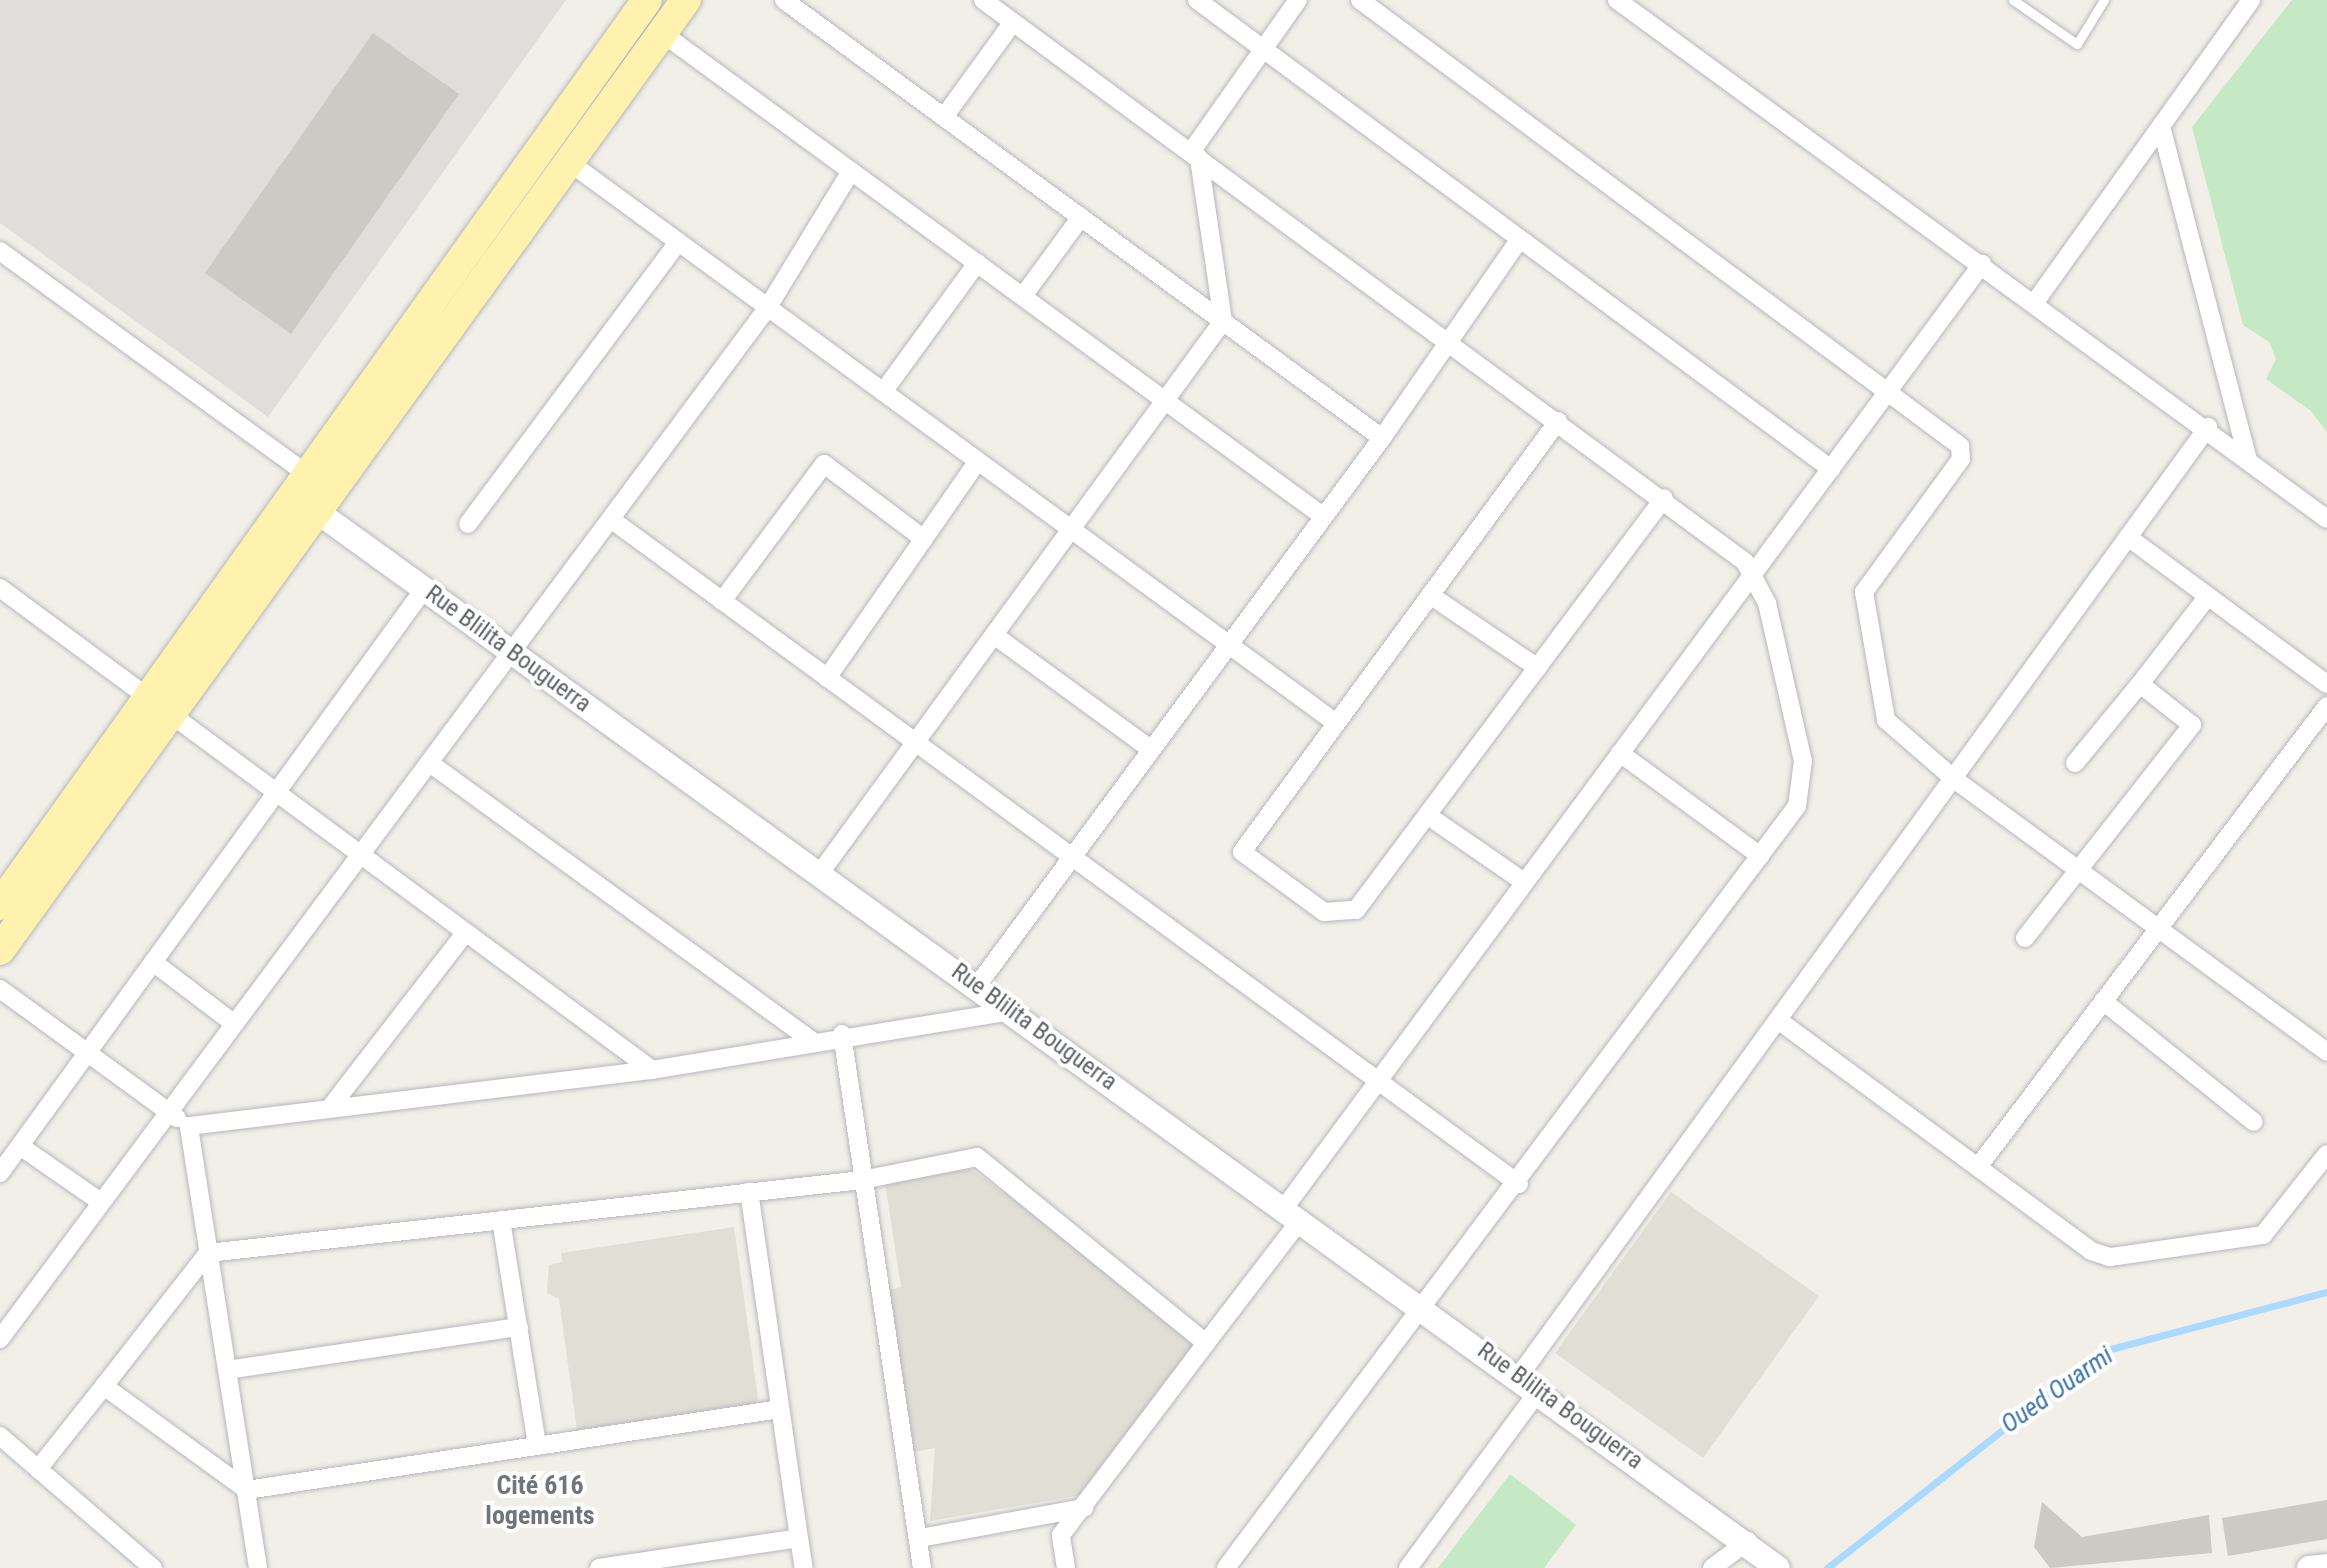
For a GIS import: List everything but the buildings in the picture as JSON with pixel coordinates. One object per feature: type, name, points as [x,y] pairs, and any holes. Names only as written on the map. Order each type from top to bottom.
[{"type":"main road","points":[[0,950],[162,707],[310,476],[647,0]]},
{"type":"main road","points":[[0,905],[319,513],[686,0]]},
{"type":"street","points":[[784,0],[1382,438]]},
{"type":"street","points":[[983,0],[1664,498],[1745,562],[1767,603],[1803,761],[1797,806],[1426,1309],[1226,1568]]},
{"type":"street","points":[[1197,0],[1831,469]]},
{"type":"street","points":[[820,873],[1223,321],[1195,155],[1263,48],[1298,0]]},
{"type":"street","points":[[1360,0],[1889,390],[1963,452],[1871,580],[1862,605],[1886,720],[1954,779],[2327,1052]]},
{"type":"street","points":[[1617,0],[2208,427],[2327,519]]},
{"type":"street","points":[[2035,302],[2251,0]]},
{"type":"street","points":[[944,117],[1013,22]]},
{"type":"street","points":[[662,33],[1320,514]]},
{"type":"street","points":[[2161,126],[2247,457]]},
{"type":"street","points":[[569,162],[1336,723]]},
{"type":"street","points":[[3,1328],[233,1023],[365,857],[612,520],[768,307],[851,171]]},
{"type":"street","points":[[1023,296],[1081,217]]},
{"type":"street","points":[[977,986],[1320,514],[1382,438],[1451,343],[1520,239]]},
{"type":"street","points":[[468,524],[678,242]]},
{"type":"street","points":[[0,251],[310,476],[319,513]]},
{"type":"street","points":[[883,392],[977,263]]},
{"type":"street","points":[[1061,1535],[1206,1343],[1293,1213],[1376,1079],[1982,264]]},
{"type":"street","points":[[1558,421],[1242,852],[1324,912],[1356,910],[1664,498]]},
{"type":"street","points":[[1408,1568],[1529,1383],[1778,1020],[2208,427]]},
{"type":"street","points":[[827,678],[978,461]]},
{"type":"street","points":[[722,601],[824,464],[924,539]]},
{"type":"street","name":"Rue Blilita Bouguerra","points":[[319,513],[1748,1541],[1774,1564]]},
{"type":"street","points":[[612,520],[1519,1184]]},
{"type":"street","points":[[2128,537],[2327,684]]},
{"type":"street","points":[[0,588],[652,1070]]},
{"type":"street","points":[[0,1173],[424,589]]},
{"type":"street","points":[[1430,595],[1538,668]]},
{"type":"street","points":[[2075,763],[2208,596]]},
{"type":"street","points":[[994,635],[1149,748]]},
{"type":"street","points":[[2025,938],[2192,725],[2140,684]]},
{"type":"street","points":[[1978,1167],[2327,706]]},
{"type":"street","points":[[1620,753],[1760,856]]},
{"type":"street","points":[[431,764],[811,1040]]},
{"type":"street","points":[[1427,815],[1524,882]]},
{"type":"street","points":[[333,1104],[466,932]]},
{"type":"street","points":[[153,962],[233,1023]]},
{"type":"street","points":[[0,989],[189,1126],[333,1104],[652,1070],[842,1034],[1011,1011]]},
{"type":"street","points":[[2103,1001],[2254,1122]]},
{"type":"street","points":[[1778,1020],[2091,1251],[2110,1257],[2263,1235],[2327,1154]]},
{"type":"street","points":[[842,1034],[862,1180],[920,1538],[922,1568]]},
{"type":"street","points":[[189,1126],[258,1568]]},
{"type":"street","points":[[20,1146],[101,1202]]},
{"type":"street","points":[[38,1469],[208,1253],[862,1180],[977,1157],[1206,1343]]},
{"type":"street","points":[[749,1192],[804,1568]]},
{"type":"street","points":[[501,1220],[537,1445]]},
{"type":"street","points":[[227,1370],[519,1327]]},
{"type":"street","points":[[104,1386],[247,1490],[780,1409]]},
{"type":"street","points":[[0,1436],[153,1568]]},
{"type":"street","points":[[920,1538],[1084,1508]]},
{"type":"street","points":[[1057,1513],[1066,1568]]},
{"type":"street","points":[[599,1568],[799,1538]]},
{"type":"street","points":[[1712,1568],[1748,1541]]},
{"type":"street","points":[[2309,1568],[2327,1566]]},
{"type":"lane","points":[[2013,0],[2077,44],[2104,0]]},
{"type":"shaded area","points":[[0,0],[566,0],[268,417],[0,223]]},
{"type":"shaded area","points":[[971,1169],[1201,1337],[1081,1495],[930,1521],[935,1448],[912,1452],[884,1292],[901,1287],[885,1183]]},
{"type":"shaded area","points":[[1671,1192],[1819,1296],[1703,1458],[1555,1353]]},
{"type":"shaded area","points":[[734,1227],[758,1398],[752,1408],[577,1430],[559,1299],[547,1293],[549,1265],[562,1262],[561,1253]]},
{"type":"green space","points":[[2292,0],[2327,0],[2327,432],[2311,411],[2266,379],[2276,359],[2269,342],[2243,325],[2192,127]]},
{"type":"green space","points":[[1510,1474],[1576,1525],[1544,1568],[1438,1568]]},
{"type":"waterway","name":"Oued Ouarmi","points":[[1827,1568],[2103,1351],[2327,1292]]},
{"type":"district","name":"Cité 616 logements","points":[[540,1501]]}]
